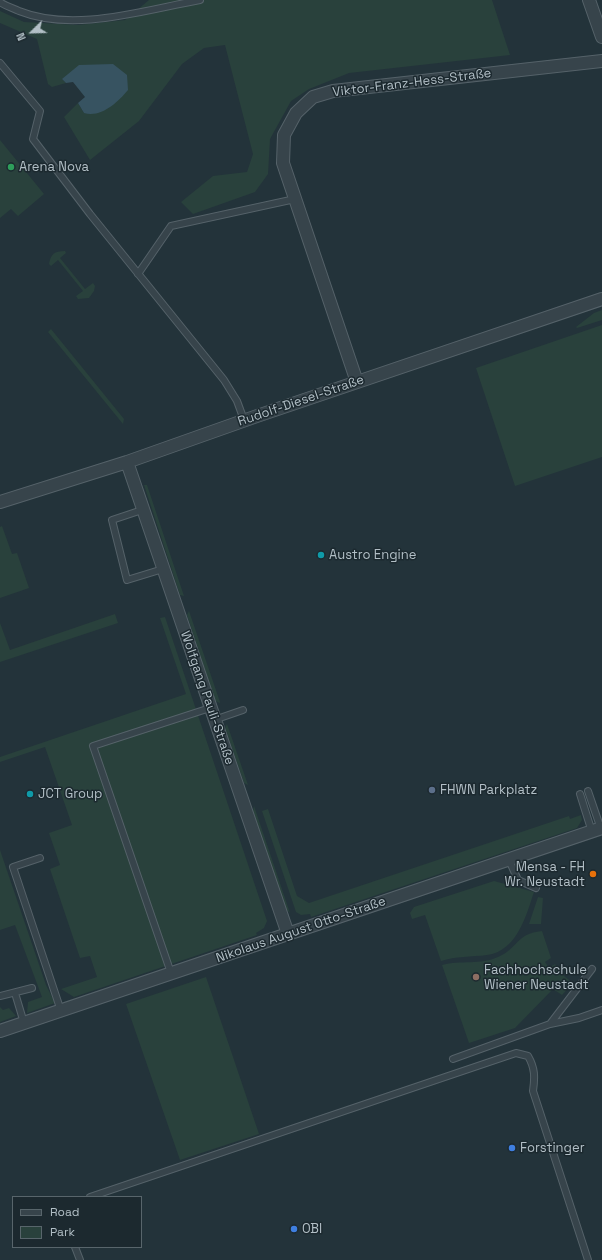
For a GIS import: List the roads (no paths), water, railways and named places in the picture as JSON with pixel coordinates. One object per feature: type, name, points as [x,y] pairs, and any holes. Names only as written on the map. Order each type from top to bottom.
[{"type":"street","points":[[589,0],[602,37]]},
{"type":"street","name":"Viktor-Franz-Hess-Straße","points":[[357,382],[283,163],[284,135],[296,113],[313,98],[333,90],[602,61]]},
{"type":"street","name":"Rudolf-Diesel-Straße","points":[[0,502],[127,462],[244,420],[602,299]]},
{"type":"street","name":"Wolfgang Pauli-Straße","points":[[127,462],[142,510],[288,934]]},
{"type":"street","name":"Nikolaus August Otto-Straße","points":[[0,1031],[598,830]]},
{"type":"lane","points":[[0,2],[28,14],[54,20],[99,19],[200,0]]},
{"type":"lane","points":[[0,63],[40,111],[33,139],[138,274],[224,380],[237,401],[244,420]]},
{"type":"lane","points":[[138,274],[171,226],[295,199]]},
{"type":"lane","points":[[142,510],[112,520],[127,580],[163,569]]},
{"type":"lane","points":[[171,973],[93,746],[210,708]]},
{"type":"lane","points":[[214,720],[243,710]]},
{"type":"lane","points":[[588,791],[598,830]]},
{"type":"lane","points":[[580,794],[598,830]]},
{"type":"lane","points":[[40,858],[13,867],[61,1011]]},
{"type":"lane","points":[[509,860],[518,880],[536,888]]},
{"type":"lane","points":[[550,1024],[592,969]]},
{"type":"lane","points":[[0,996],[32,988]]},
{"type":"lane","points":[[14,993],[24,1023]]},
{"type":"lane","points":[[453,1059],[550,1024],[579,1018],[602,1010]]},
{"type":"lane","points":[[93,1196],[516,1054],[528,1056],[534,1065],[535,1076],[533,1091],[588,1260]]},
{"type":"lane","points":[[76,1248],[80,1260]]},
{"type":"water","points":[[113,64],[127,75],[128,90],[119,100],[108,108],[96,113],[84,113],[78,103],[85,97],[73,82],[66,83],[62,79],[79,65]]},
{"type":"place","name":"Arena Nova","points":[[11,167]]},
{"type":"place","name":"Austro Engine","points":[[321,555]]},
{"type":"place","name":"FHWN Parkplatz","points":[[432,790]]},
{"type":"place","name":"JCT Group","points":[[30,794]]},
{"type":"place","name":"Mensa - FH Wr. Neustadt","points":[[593,874]]},
{"type":"place","name":"Fachhochschule Wiener Neustadt","points":[[476,977]]},
{"type":"place","name":"Forstinger","points":[[512,1148]]},
{"type":"place","name":"OBI","points":[[294,1229]]}]
